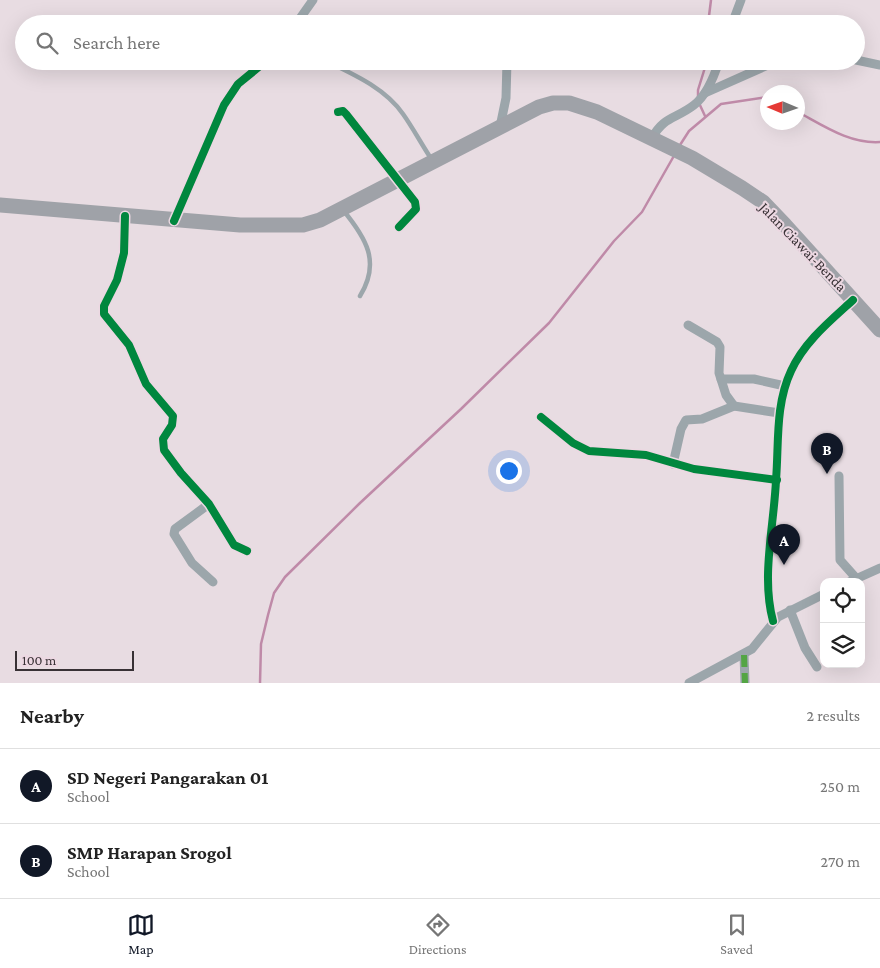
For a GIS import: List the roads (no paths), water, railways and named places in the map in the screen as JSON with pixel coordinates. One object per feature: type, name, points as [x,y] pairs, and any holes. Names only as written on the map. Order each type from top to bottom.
[{"type":"highway","name":"Jalan Ciawai-Benda","points":[[0,206],[174,221],[303,226],[341,209],[539,108],[553,103],[569,103],[597,112],[692,158],[763,202],[880,330]]},
{"type":"street","points":[[303,15],[313,0]]},
{"type":"street","points":[[735,15],[741,0]]},
{"type":"street","points":[[865,62],[880,65]]},
{"type":"street","points":[[174,221],[224,105],[238,84],[255,70]]},
{"type":"street","points":[[500,127],[506,98],[507,70]]},
{"type":"street","points":[[655,140],[663,122],[695,105],[705,93],[715,70]]},
{"type":"street","points":[[705,93],[749,70]]},
{"type":"street","points":[[338,112],[343,111],[346,114],[416,207],[414,212],[399,227]]},
{"type":"street","points":[[125,216],[124,253],[117,280],[104,306],[104,314],[129,345],[146,384],[171,411],[173,420],[163,439],[164,450],[180,473],[209,504],[234,544],[247,551]]},
{"type":"street","points":[[773,621],[768,594],[779,414],[785,386],[801,352],[826,324],[853,300]]},
{"type":"street","points":[[688,325],[717,342],[720,347],[720,379],[726,395],[734,406]]},
{"type":"street","points":[[720,379],[754,379],[785,386]]},
{"type":"street","points":[[673,464],[685,421],[702,419],[734,406],[779,414]]},
{"type":"street","points":[[541,417],[573,443],[589,451],[646,455],[673,464],[776,480]]},
{"type":"street","points":[[840,476],[840,560],[852,578]]},
{"type":"street","points":[[209,504],[175,529],[174,534],[192,563],[213,582]]},
{"type":"street","points":[[858,578],[880,568]]},
{"type":"street","points":[[689,683],[744,654],[758,643],[773,621],[790,610],[820,596]]},
{"type":"street","points":[[790,610],[809,656],[817,667]]},
{"type":"street","points":[[744,654],[745,683]]},
{"type":"lane","points":[[346,70],[353,73],[402,112],[433,161]]},
{"type":"lane","points":[[341,209],[362,233],[370,258],[368,282],[360,296]]},
{"type":"waterway","points":[[709,15],[711,0]]},
{"type":"waterway","points":[[698,98],[698,90],[704,70]]},
{"type":"waterway","points":[[680,145],[689,131],[721,104],[760,98]]},
{"type":"waterway","points":[[699,103],[705,116]]},
{"type":"waterway","points":[[805,116],[848,137],[869,142],[880,142]]},
{"type":"waterway","points":[[260,683],[261,644],[274,593],[285,577],[549,323],[614,241],[642,212],[675,154]]},
{"type":"place","name":"SMP Harapan Srogol","points":[[827,474]]},
{"type":"place","name":"SD Negeri Pangarakan 01","points":[[784,565]]}]
